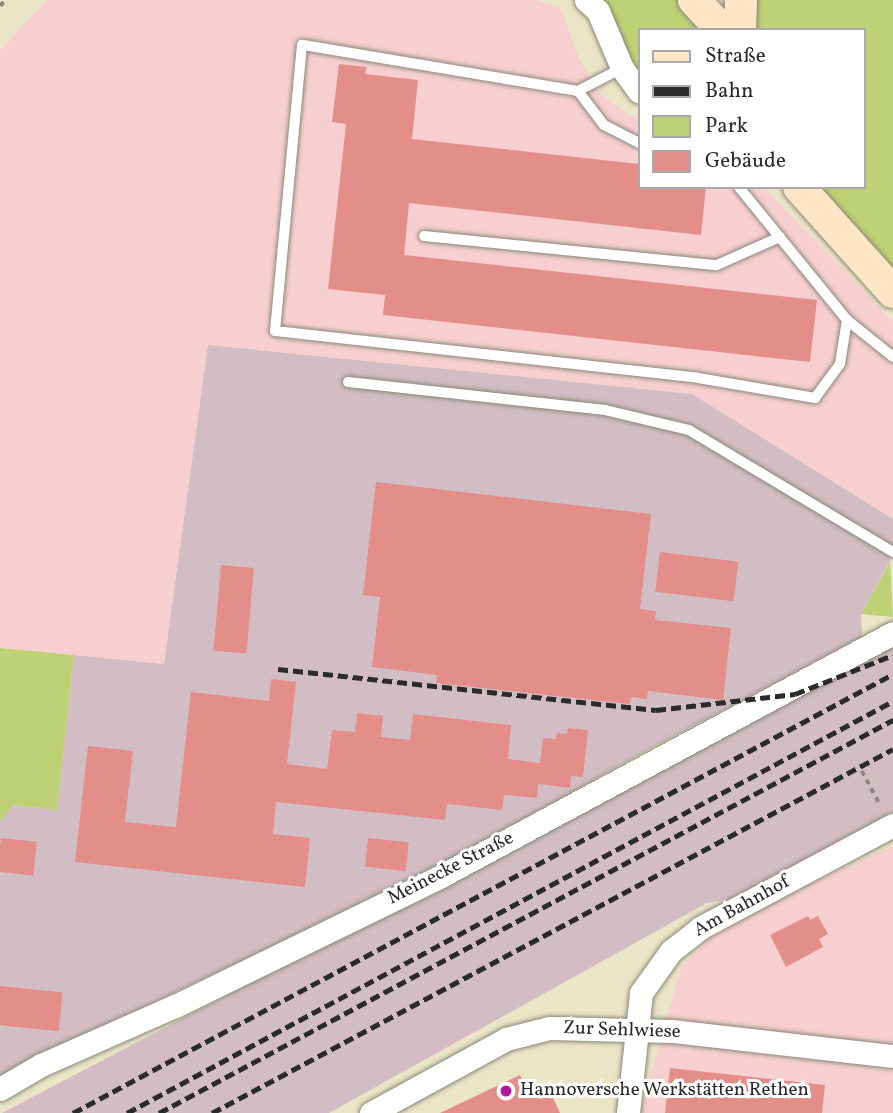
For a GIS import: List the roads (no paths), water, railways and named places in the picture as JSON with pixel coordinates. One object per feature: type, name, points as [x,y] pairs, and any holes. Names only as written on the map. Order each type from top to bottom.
[{"type":"street","points":[[586,0],[598,11],[622,68],[638,90]]},
{"type":"street","points":[[694,0],[720,28]]},
{"type":"street","points":[[740,28],[741,0]]},
{"type":"street","points":[[801,189],[893,292]]},
{"type":"street","name":"Meinecke Straße","points":[[0,1089],[41,1065],[175,1006],[441,876],[893,633]]},
{"type":"street","name":"Am Bahnhof","points":[[628,1113],[637,1030],[646,984],[671,951],[690,936],[892,826]]},
{"type":"street","name":"Zur Sehlwiese","points":[[371,1113],[506,1039],[549,1028],[637,1030],[893,1056]]},
{"type":"lane","points":[[622,68],[578,91],[302,45],[275,331],[698,378],[815,398],[840,363],[847,320]]},
{"type":"lane","points":[[578,91],[604,125],[638,142]]},
{"type":"lane","points":[[741,189],[847,320],[893,358]]},
{"type":"lane","points":[[424,236],[717,265],[780,237]]},
{"type":"lane","points":[[348,382],[605,410],[676,426],[893,552]]},
{"type":"railway","points":[[278,669],[656,710],[795,694],[893,655]]},
{"type":"railway","points":[[73,1113],[893,674]]},
{"type":"railway","points":[[127,1113],[893,701]]},
{"type":"railway","points":[[159,1113],[893,720]]},
{"type":"railway","points":[[212,1113],[893,749]]},
{"type":"place","name":"Hannoversche Werkstätten Rethen","points":[[506,1091]]}]
